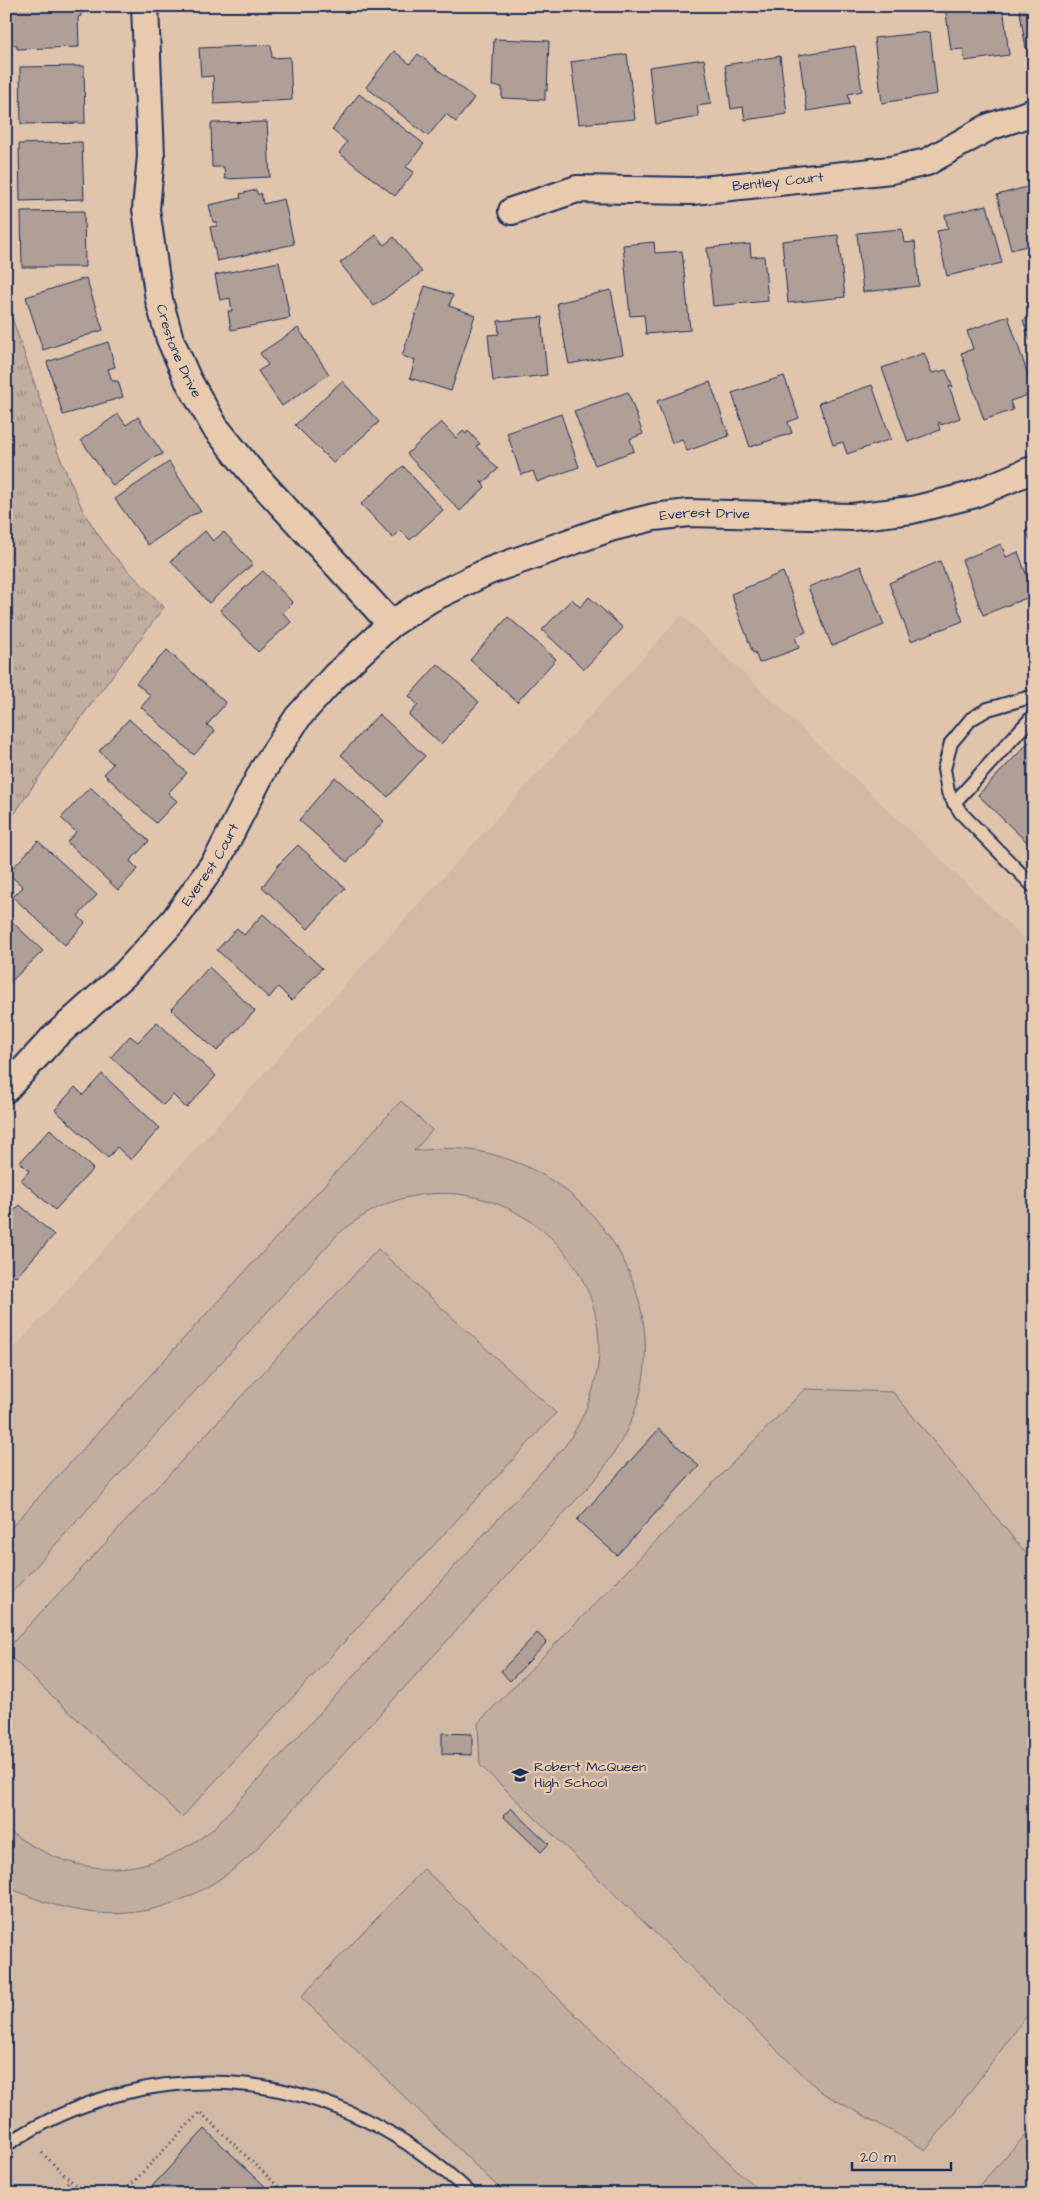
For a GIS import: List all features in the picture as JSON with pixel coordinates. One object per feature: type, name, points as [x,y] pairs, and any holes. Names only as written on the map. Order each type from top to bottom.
[{"type":"street","name":"Crestone Drive","points":[[144,6],[151,156],[146,209],[158,300],[170,339],[188,380],[215,427],[249,469],[392,624]]},
{"type":"street","name":"Bentley Court","points":[[512,211],[577,190],[693,191],[891,170],[927,162],[989,127],[1034,112]]},
{"type":"street","name":"Everest Drive","points":[[392,624],[430,599],[489,571],[610,528],[654,517],[689,513],[852,517],[912,510],[972,494],[1034,469]]},
{"type":"street","name":"Everest Court","points":[[6,1089],[53,1038],[125,974],[176,919],[218,858],[264,770],[298,717],[335,676],[392,624]]},
{"type":"lane","points":[[1034,696],[988,709],[971,719],[959,730],[951,743],[944,769],[948,792],[954,802],[979,834],[1034,887]]},
{"type":"lane","points":[[954,802],[1034,715]]},
{"type":"lane","points":[[6,2145],[42,2124],[78,2107],[116,2095],[185,2084],[236,2084],[277,2089],[318,2099],[357,2114],[394,2134],[429,2157],[471,2194]]},
{"type":"path","points":[[122,2194],[200,2112],[286,2194]]},
{"type":"path","points":[[41,2152],[85,2194]]},
{"type":"path","points":[[57,2194],[70,2180]]},
{"type":"shaded area","name":"Robert McQueen High School","points":[[682,615],[1034,948],[1034,2194],[6,2194],[6,1357]]},
{"type":"green space","points":[[6,300],[58,453],[84,513],[110,552],[164,607],[65,739],[6,826]]},
{"type":"green space","points":[[401,1101],[432,1130],[414,1151],[463,1149],[509,1160],[545,1176],[576,1199],[602,1227],[623,1260],[637,1296],[645,1334],[642,1388],[628,1428],[598,1476],[251,1855],[223,1877],[194,1894],[165,1906],[136,1912],[106,1913],[75,1910],[43,1901],[10,1888],[6,1885],[6,1829],[32,1846],[58,1858],[83,1865],[109,1868],[135,1866],[160,1859],[186,1847],[212,1830],[565,1446],[579,1424],[593,1389],[599,1351],[595,1314],[583,1281],[564,1252],[539,1227],[509,1209],[476,1197],[441,1193],[395,1201],[369,1212],[338,1234],[6,1599],[6,1533]]},
{"type":"green space","points":[[378,1249],[556,1413],[182,1817],[6,1653],[6,1650]]},
{"type":"green space","points":[[805,1389],[893,1392],[1034,1563],[1034,2006],[926,2150],[821,2092],[480,1765],[478,1723]]},
{"type":"green space","points":[[424,1869],[762,2194],[505,2194],[301,1997]]},
{"type":"green space","points":[[1034,2126],[1034,2194],[971,2194]]},
{"type":"building","points":[[16,6],[81,6],[81,16],[78,17],[79,47],[17,49],[17,45],[6,45],[6,8],[16,8]]},
{"type":"building","points":[[945,6],[1003,6],[1009,55],[965,61],[963,49],[951,50]]},
{"type":"building","points":[[1019,6],[1034,6],[1034,48],[1026,49]]},
{"type":"building","points":[[930,32],[937,94],[882,103],[874,38]]},
{"type":"building","points":[[494,39],[549,41],[545,100],[502,98],[502,87],[492,86]]},
{"type":"building","points":[[271,45],[272,58],[290,57],[292,100],[214,104],[213,76],[201,77],[199,48]]},
{"type":"building","points":[[855,46],[862,91],[848,94],[850,104],[807,111],[799,55]]},
{"type":"building","points":[[394,51],[410,64],[418,54],[474,98],[456,122],[446,114],[428,136],[366,87]]},
{"type":"building","points":[[627,54],[635,119],[579,124],[571,62]]},
{"type":"building","points":[[780,56],[787,114],[745,120],[743,107],[731,109],[725,65]]},
{"type":"building","points":[[704,59],[711,104],[697,106],[699,117],[656,124],[649,67]]},
{"type":"building","points":[[84,66],[85,123],[21,124],[20,67]]},
{"type":"building","points":[[359,94],[424,144],[406,167],[414,172],[395,196],[339,153],[347,142],[332,130]]},
{"type":"building","points":[[267,122],[270,177],[225,179],[224,167],[212,167],[211,123]]},
{"type":"building","points":[[82,142],[84,199],[20,201],[19,144]]},
{"type":"building","points":[[1034,185],[1034,244],[1011,250],[997,195]]},
{"type":"building","points":[[256,190],[258,195],[261,193],[263,204],[284,199],[294,244],[217,261],[210,227],[217,226],[217,222],[213,222],[209,205],[241,198],[240,194]]},
{"type":"building","points":[[987,205],[1002,263],[947,276],[937,231],[948,229],[945,215]]},
{"type":"building","points":[[84,211],[85,267],[22,267],[21,212]]},
{"type":"building","points":[[902,229],[904,243],[915,242],[919,286],[863,292],[857,233]]},
{"type":"building","points":[[376,235],[384,245],[394,237],[422,272],[374,306],[340,263]]},
{"type":"building","points":[[838,235],[845,297],[788,303],[782,241]]},
{"type":"building","points":[[654,242],[655,253],[682,251],[690,330],[646,334],[644,315],[630,316],[623,245]]},
{"type":"building","points":[[750,244],[751,257],[764,256],[768,301],[713,306],[707,248]]},
{"type":"building","points":[[279,262],[290,318],[231,330],[228,311],[232,311],[230,298],[220,300],[215,275]]},
{"type":"building","points":[[86,278],[103,330],[43,350],[26,297]]},
{"type":"building","points":[[425,286],[453,295],[449,306],[475,315],[451,391],[410,378],[415,360],[402,356]]},
{"type":"building","points":[[611,290],[623,354],[569,364],[557,303]]},
{"type":"building","points":[[1008,316],[1034,393],[1010,401],[1013,410],[984,420],[961,353],[973,349],[967,331]]},
{"type":"building","points":[[1034,316],[1034,352],[1023,320]]},
{"type":"building","points":[[543,317],[542,327],[547,375],[493,381],[488,335],[499,334],[498,321]]},
{"type":"building","points":[[298,328],[329,374],[282,406],[258,371],[268,365],[260,353]]},
{"type":"building","points":[[108,342],[115,367],[108,369],[112,381],[118,381],[123,397],[63,415],[47,362]]},
{"type":"building","points":[[924,353],[932,373],[946,370],[953,387],[949,386],[960,418],[941,425],[940,422],[938,423],[940,430],[908,442],[882,368]]},
{"type":"building","points":[[784,376],[799,418],[788,422],[792,433],[750,447],[732,393]]},
{"type":"building","points":[[342,381],[379,422],[333,463],[295,425]]},
{"type":"building","points":[[710,382],[729,436],[687,451],[682,439],[672,443],[657,401]]},
{"type":"building","points":[[872,385],[891,439],[847,454],[843,442],[833,445],[819,403]]},
{"type":"building","points":[[628,392],[643,434],[630,439],[634,451],[595,465],[574,411]]},
{"type":"building","points":[[118,414],[126,425],[138,417],[163,454],[153,458],[113,486],[81,440]]},
{"type":"building","points":[[561,414],[579,467],[537,482],[533,471],[521,475],[507,433]]},
{"type":"building","points":[[441,422],[456,438],[463,431],[466,434],[468,431],[480,444],[476,446],[498,469],[483,483],[480,480],[485,487],[460,511],[407,454]]},
{"type":"building","points":[[169,462],[201,512],[192,515],[148,545],[115,499]]},
{"type":"building","points":[[403,466],[443,510],[410,540],[401,530],[393,538],[361,504]]},
{"type":"building","points":[[1034,527],[1034,549],[1026,530]]},
{"type":"building","points":[[205,531],[213,541],[224,532],[253,564],[209,603],[171,561]]},
{"type":"building","points":[[1001,544],[1006,557],[1018,552],[1034,595],[983,615],[962,560]]},
{"type":"building","points":[[940,561],[963,621],[911,641],[889,583]]},
{"type":"building","points":[[861,566],[884,625],[832,646],[808,587]]},
{"type":"building","points":[[263,571],[293,603],[283,613],[291,622],[258,652],[220,610]]},
{"type":"building","points":[[783,572],[806,632],[795,637],[799,648],[759,663],[755,652],[753,653],[731,594]]},
{"type":"building","points":[[589,597],[623,628],[584,669],[542,630],[572,599],[580,607]]},
{"type":"building","points":[[508,617],[556,659],[517,702],[470,660]]},
{"type":"building","points":[[167,650],[226,703],[207,725],[215,731],[194,755],[141,707],[151,696],[136,683]]},
{"type":"building","points":[[438,664],[479,702],[441,744],[409,715],[418,705],[409,696]]},
{"type":"building","points":[[379,714],[425,756],[388,797],[341,755]]},
{"type":"building","points":[[129,719],[187,773],[168,793],[177,801],[156,823],[104,774],[113,764],[99,751]]},
{"type":"building","points":[[1034,737],[1034,849],[978,795]]},
{"type":"building","points":[[335,777],[384,821],[347,862],[299,820]]},
{"type":"building","points":[[90,787],[149,841],[130,861],[138,869],[118,890],[67,842],[76,832],[61,818]]},
{"type":"building","points":[[38,841],[97,895],[78,916],[85,923],[65,945],[13,897],[23,887],[8,873]]},
{"type":"building","points":[[298,845],[345,888],[308,929],[262,887],[280,863]]},
{"type":"building","points":[[263,914],[322,968],[292,1001],[278,987],[269,998],[217,950],[237,928],[244,935]]},
{"type":"building","points":[[6,916],[43,951],[6,986]]},
{"type":"building","points":[[209,967],[255,1011],[217,1051],[171,1009]]},
{"type":"building","points":[[157,1022],[216,1076],[186,1108],[173,1095],[163,1105],[111,1057],[130,1036],[138,1042]]},
{"type":"building","points":[[102,1074],[160,1128],[131,1160],[117,1147],[108,1158],[55,1110],[75,1087],[83,1095]]},
{"type":"building","points":[[50,1129],[93,1169],[55,1210],[21,1180],[29,1171],[20,1162]]},
{"type":"building","points":[[20,1205],[54,1235],[16,1277],[6,1268],[6,1209],[11,1214]]},
{"type":"building","points":[[659,1429],[699,1466],[617,1555],[577,1520]]},
{"type":"building","points":[[537,1633],[547,1642],[510,1681],[501,1671]]},
{"type":"building","points":[[442,1733],[472,1734],[472,1755],[442,1754]]},
{"type":"building","points":[[511,1808],[549,1844],[541,1852],[503,1816]]},
{"type":"building","points":[[205,2129],[273,2194],[145,2194]]},
{"type":"place","name":"Robert McQueen High School","points":[[520,1775]]}]
